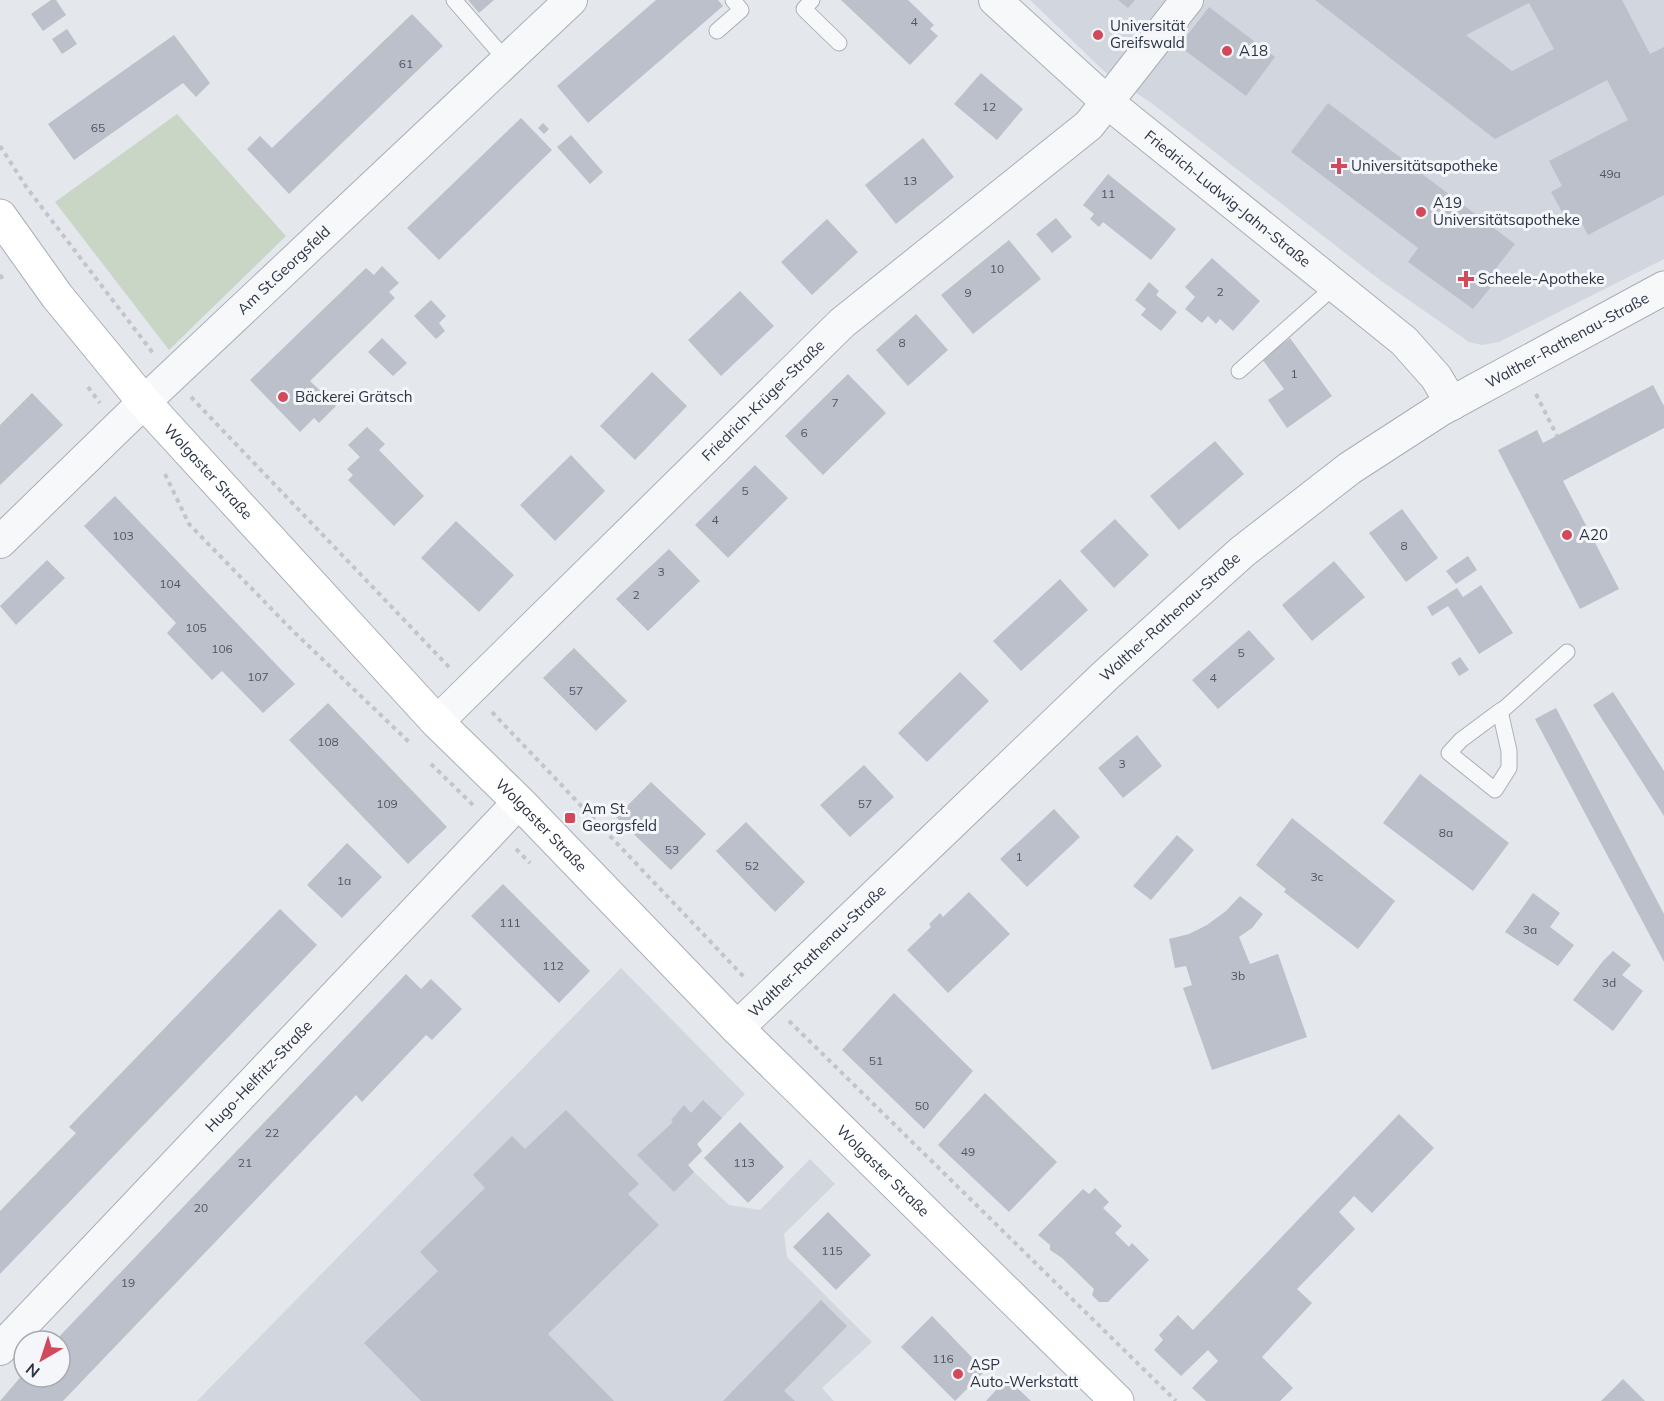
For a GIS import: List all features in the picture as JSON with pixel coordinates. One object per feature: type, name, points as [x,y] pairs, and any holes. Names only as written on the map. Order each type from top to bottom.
[{"type":"main road","name":"Wolgaster Straße","points":[[0,216],[57,296],[144,402],[436,722],[519,802],[737,1028],[1117,1401]]},
{"type":"street","name":"Am St.Georgsfeld","points":[[0,542],[144,402],[571,0]]},
{"type":"street","name":"Friedrich-Ludwig-Jahn-Straße","points":[[995,0],[1106,102],[1404,340],[1436,377],[1452,404]]},
{"type":"street","name":"Friedrich-Krüger-Straße","points":[[436,722],[842,323],[1089,125],[1187,0]]},
{"type":"street","name":"Walther-Rathenau-Straße","points":[[737,1028],[1106,675],[1242,552],[1350,468],[1452,404],[1664,288]]},
{"type":"street","name":"Hugo-Helfritz-Straße","points":[[0,1349],[519,802]]},
{"type":"lane","points":[[454,0],[506,60]]},
{"type":"lane","points":[[717,31],[741,10],[732,0]]},
{"type":"lane","points":[[812,0],[804,9],[839,43]]},
{"type":"lane","points":[[1239,371],[1336,285]]},
{"type":"lane","points":[[1500,711],[1509,751],[1509,768],[1495,790],[1449,753],[1461,740],[1500,711],[1567,652]]},
{"type":"path","points":[[0,146],[27,188],[171,377],[766,999],[1176,1401]]},
{"type":"path","points":[[1534,390],[1557,436]]},
{"type":"shaded area","points":[[1030,0],[1664,0],[1664,259],[1499,342],[1482,345],[1469,342],[1380,280],[1154,105],[1104,71]]},
{"type":"shaded area","points":[[621,968],[745,1094],[697,1144],[702,1151],[688,1165],[694,1172],[729,1205],[760,1210],[810,1159],[835,1184],[784,1234],[787,1257],[872,1342],[822,1388],[834,1401],[197,1401]]},
{"type":"green space","points":[[177,114],[286,236],[169,350],[55,202]]},
{"type":"building","points":[[51,0],[56,0],[66,15],[43,31],[31,14]]},
{"type":"building","points":[[468,0],[494,0],[479,13]]},
{"type":"building","points":[[656,0],[718,0],[723,6],[588,123],[557,86]]},
{"type":"building","points":[[841,0],[908,0],[934,25],[930,29],[938,36],[910,65]]},
{"type":"building","points":[[1118,0],[1135,0],[1128,8]]},
{"type":"building","points":[[1315,0],[1622,0],[1650,54],[1664,47],[1664,195],[1588,235],[1577,215],[1567,221],[1551,192],[1562,186],[1549,161],[1628,120],[1607,80],[1495,139]],"holes":[[[1529,3],[1554,49],[1512,71],[1466,35]]]},
{"type":"building","name":"A18","points":[[1209,7],[1275,57],[1246,96],[1179,46]]},
{"type":"building","points":[[412,14],[443,46],[289,194],[247,149],[260,136],[272,148]]},
{"type":"building","points":[[67,29],[77,44],[62,54],[52,39]]},
{"type":"building","points":[[174,35],[210,83],[196,97],[183,83],[74,160],[48,124]]},
{"type":"building","points":[[981,73],[1023,109],[997,140],[954,104]]},
{"type":"building","name":"A19 Universitätsapotheke","points":[[1328,103],[1515,244],[1493,272],[1500,276],[1473,309],[1408,262],[1418,248],[1291,152]]},
{"type":"building","points":[[521,118],[552,150],[439,260],[407,228]]},
{"type":"building","points":[[543,123],[549,129],[544,134],[538,128]]},
{"type":"building","points":[[571,135],[603,172],[590,184],[557,147]]},
{"type":"building","points":[[923,138],[954,177],[896,224],[865,185]]},
{"type":"building","points":[[1108,174],[1176,229],[1151,260],[1103,222],[1099,227],[1090,219],[1094,214],[1083,205]]},
{"type":"building","points":[[1056,218],[1072,237],[1052,253],[1036,234]]},
{"type":"building","points":[[827,219],[858,252],[812,295],[781,262]]},
{"type":"building","points":[[1009,240],[1041,279],[973,334],[941,295]]},
{"type":"building","points":[[1212,258],[1260,301],[1233,331],[1220,319],[1216,324],[1208,316],[1202,323],[1185,309],[1195,297],[1185,287]]},
{"type":"building","points":[[382,266],[399,283],[389,292],[395,298],[310,381],[336,406],[319,423],[314,418],[300,432],[250,380],[366,268],[374,275]]},
{"type":"building","points":[[1149,282],[1159,291],[1156,295],[1177,312],[1161,331],[1141,315],[1146,309],[1135,300]]},
{"type":"building","points":[[740,291],[774,326],[721,376],[688,340]]},
{"type":"building","points":[[431,300],[446,316],[439,323],[445,331],[436,339],[414,316]]},
{"type":"building","points":[[916,314],[948,350],[908,386],[876,350]]},
{"type":"building","points":[[382,338],[407,363],[393,376],[368,352]]},
{"type":"building","points":[[1290,338],[1332,396],[1287,428],[1268,400],[1284,389],[1262,359]]},
{"type":"building","points":[[652,372],[687,406],[635,460],[600,426]]},
{"type":"building","points":[[848,374],[886,413],[823,475],[785,436]]},
{"type":"building","name":"A20","points":[[1653,385],[1664,406],[1664,428],[1563,481],[1619,589],[1580,609],[1498,450],[1537,430],[1543,443]]},
{"type":"building","points":[[32,393],[63,425],[0,485],[0,425]]},
{"type":"building","points":[[367,427],[385,444],[379,450],[424,496],[394,526],[348,480],[353,475],[347,469],[360,457],[348,445]]},
{"type":"building","points":[[1215,441],[1244,474],[1179,530],[1150,496]]},
{"type":"building","points":[[571,455],[605,491],[555,541],[520,505]]},
{"type":"building","points":[[755,465],[788,498],[728,558],[695,525]]},
{"type":"building","points":[[115,496],[295,684],[263,713],[222,671],[212,680],[167,633],[176,623],[84,526]]},
{"type":"building","points":[[1402,509],[1438,558],[1406,582],[1369,533]]},
{"type":"building","points":[[1115,519],[1149,555],[1114,588],[1080,551]]},
{"type":"building","points":[[456,521],[514,575],[479,612],[421,558]]},
{"type":"building","points":[[669,549],[700,581],[648,631],[616,599]]},
{"type":"building","points":[[1468,556],[1477,570],[1456,584],[1446,571]]},
{"type":"building","points":[[47,560],[65,578],[16,625],[0,606]]},
{"type":"building","points":[[1334,561],[1365,597],[1312,641],[1282,605]]},
{"type":"building","points":[[1060,579],[1088,610],[1021,671],[993,641]]},
{"type":"building","points":[[1481,585],[1513,633],[1479,654],[1448,606],[1432,616],[1427,607],[1457,588],[1463,597]]},
{"type":"building","points":[[1249,630],[1275,659],[1218,709],[1192,680]]},
{"type":"building","points":[[574,648],[627,701],[596,731],[543,678]]},
{"type":"building","points":[[1460,657],[1469,670],[1459,676],[1451,663]]},
{"type":"building","points":[[960,672],[989,701],[927,762],[898,733]]},
{"type":"building","points":[[1613,692],[1664,771],[1664,816],[1593,705]]},
{"type":"building","points":[[328,703],[447,827],[408,864],[289,740]]},
{"type":"building","points":[[1556,708],[1664,914],[1664,962],[1535,719]]},
{"type":"building","points":[[1137,735],[1162,766],[1123,798],[1098,768]]},
{"type":"building","points":[[864,765],[894,797],[850,837],[820,805]]},
{"type":"building","points":[[1420,774],[1509,843],[1473,891],[1383,823]]},
{"type":"building","points":[[651,782],[706,834],[671,870],[616,817]]},
{"type":"building","points":[[1054,809],[1080,837],[1027,887],[1000,859]]},
{"type":"building","points":[[1292,818],[1395,901],[1358,949],[1284,892],[1286,889],[1256,865]]},
{"type":"building","points":[[746,822],[805,882],[775,912],[716,851]]},
{"type":"building","points":[[1177,835],[1194,850],[1151,900],[1133,886]]},
{"type":"building","points":[[347,843],[382,877],[342,918],[307,885]]},
{"type":"building","points":[[503,884],[590,971],[559,1003],[471,916]]},
{"type":"building","points":[[969,892],[1010,934],[948,993],[907,950],[931,927],[929,924],[940,913],[943,917]]},
{"type":"building","points":[[1533,893],[1560,913],[1550,927],[1574,945],[1558,966],[1505,932]]},
{"type":"building","points":[[1240,896],[1263,914],[1252,928],[1239,937],[1250,964],[1278,954],[1307,1037],[1212,1070],[1183,988],[1192,985],[1186,966],[1175,968],[1169,939],[1189,934],[1207,925],[1226,911]]},
{"type":"building","points":[[280,909],[317,945],[0,1274],[0,1211],[76,1133],[69,1127]]},
{"type":"building","points":[[1613,951],[1631,965],[1622,975],[1643,991],[1613,1031],[1573,1000]]},
{"type":"building","points":[[406,974],[421,989],[431,979],[462,1009],[432,1040],[426,1035],[362,1102],[356,1095],[63,1401],[0,1401],[12,1387],[12,1389],[72,1389],[72,1329],[66,1329]]},
{"type":"building","points":[[894,993],[973,1071],[924,1129],[842,1050]]},
{"type":"building","points":[[985,1093],[1057,1162],[1009,1212],[938,1145]]},
{"type":"building","points":[[703,1100],[722,1118],[697,1144],[702,1151],[688,1165],[694,1172],[674,1192],[637,1155],[673,1122],[671,1120],[684,1105],[691,1113]]},
{"type":"building","points":[[566,1110],[639,1184],[628,1194],[659,1225],[548,1334],[614,1401],[421,1401],[364,1343],[438,1271],[420,1252],[485,1188],[473,1175],[512,1136],[525,1149]]},
{"type":"building","points":[[1399,1114],[1434,1148],[1372,1213],[1354,1196],[1339,1212],[1355,1229],[1297,1289],[1312,1303],[1262,1357],[1293,1388],[1280,1401],[1206,1401],[1192,1388],[1218,1361],[1208,1350],[1181,1376],[1154,1350],[1163,1340],[1159,1335],[1178,1315],[1193,1330]]},
{"type":"building","points":[[740,1122],[784,1167],[748,1203],[704,1158]]},
{"type":"building","points":[[1095,1188],[1109,1202],[1103,1208],[1122,1226],[1115,1233],[1129,1247],[1132,1243],[1149,1260],[1108,1302],[1099,1302],[1092,1295],[1094,1289],[1062,1258],[1050,1250],[1050,1245],[1038,1235],[1083,1189],[1089,1194]]},
{"type":"building","points":[[828,1212],[871,1255],[836,1290],[793,1247]]},
{"type":"building","points":[[821,1300],[847,1326],[784,1391],[795,1401],[723,1401]]},
{"type":"building","points":[[932,1316],[985,1371],[955,1401],[901,1347]]},
{"type":"building","points":[[1007,1378],[1031,1401],[986,1401]]},
{"type":"building","points":[[1623,1379],[1645,1401],[1601,1401]]},
{"type":"place","name":"Universität Greifswald","points":[[1098,35]]},
{"type":"place","name":"A18","points":[[1227,51]]},
{"type":"place","name":"Universitätsapotheke","points":[[1339,166]]},
{"type":"place","name":"A19 Universitätsapotheke","points":[[1421,212]]},
{"type":"place","name":"Scheele-Apotheke","points":[[1466,279]]},
{"type":"place","name":"Bäckerei Grätsch","points":[[283,397]]},
{"type":"place","name":"A20","points":[[1567,535]]},
{"type":"place","name":"Am St. Georgsfeld","points":[[570,818]]},
{"type":"place","name":"ASP Auto-Werkstatt","points":[[958,1374]]}]
